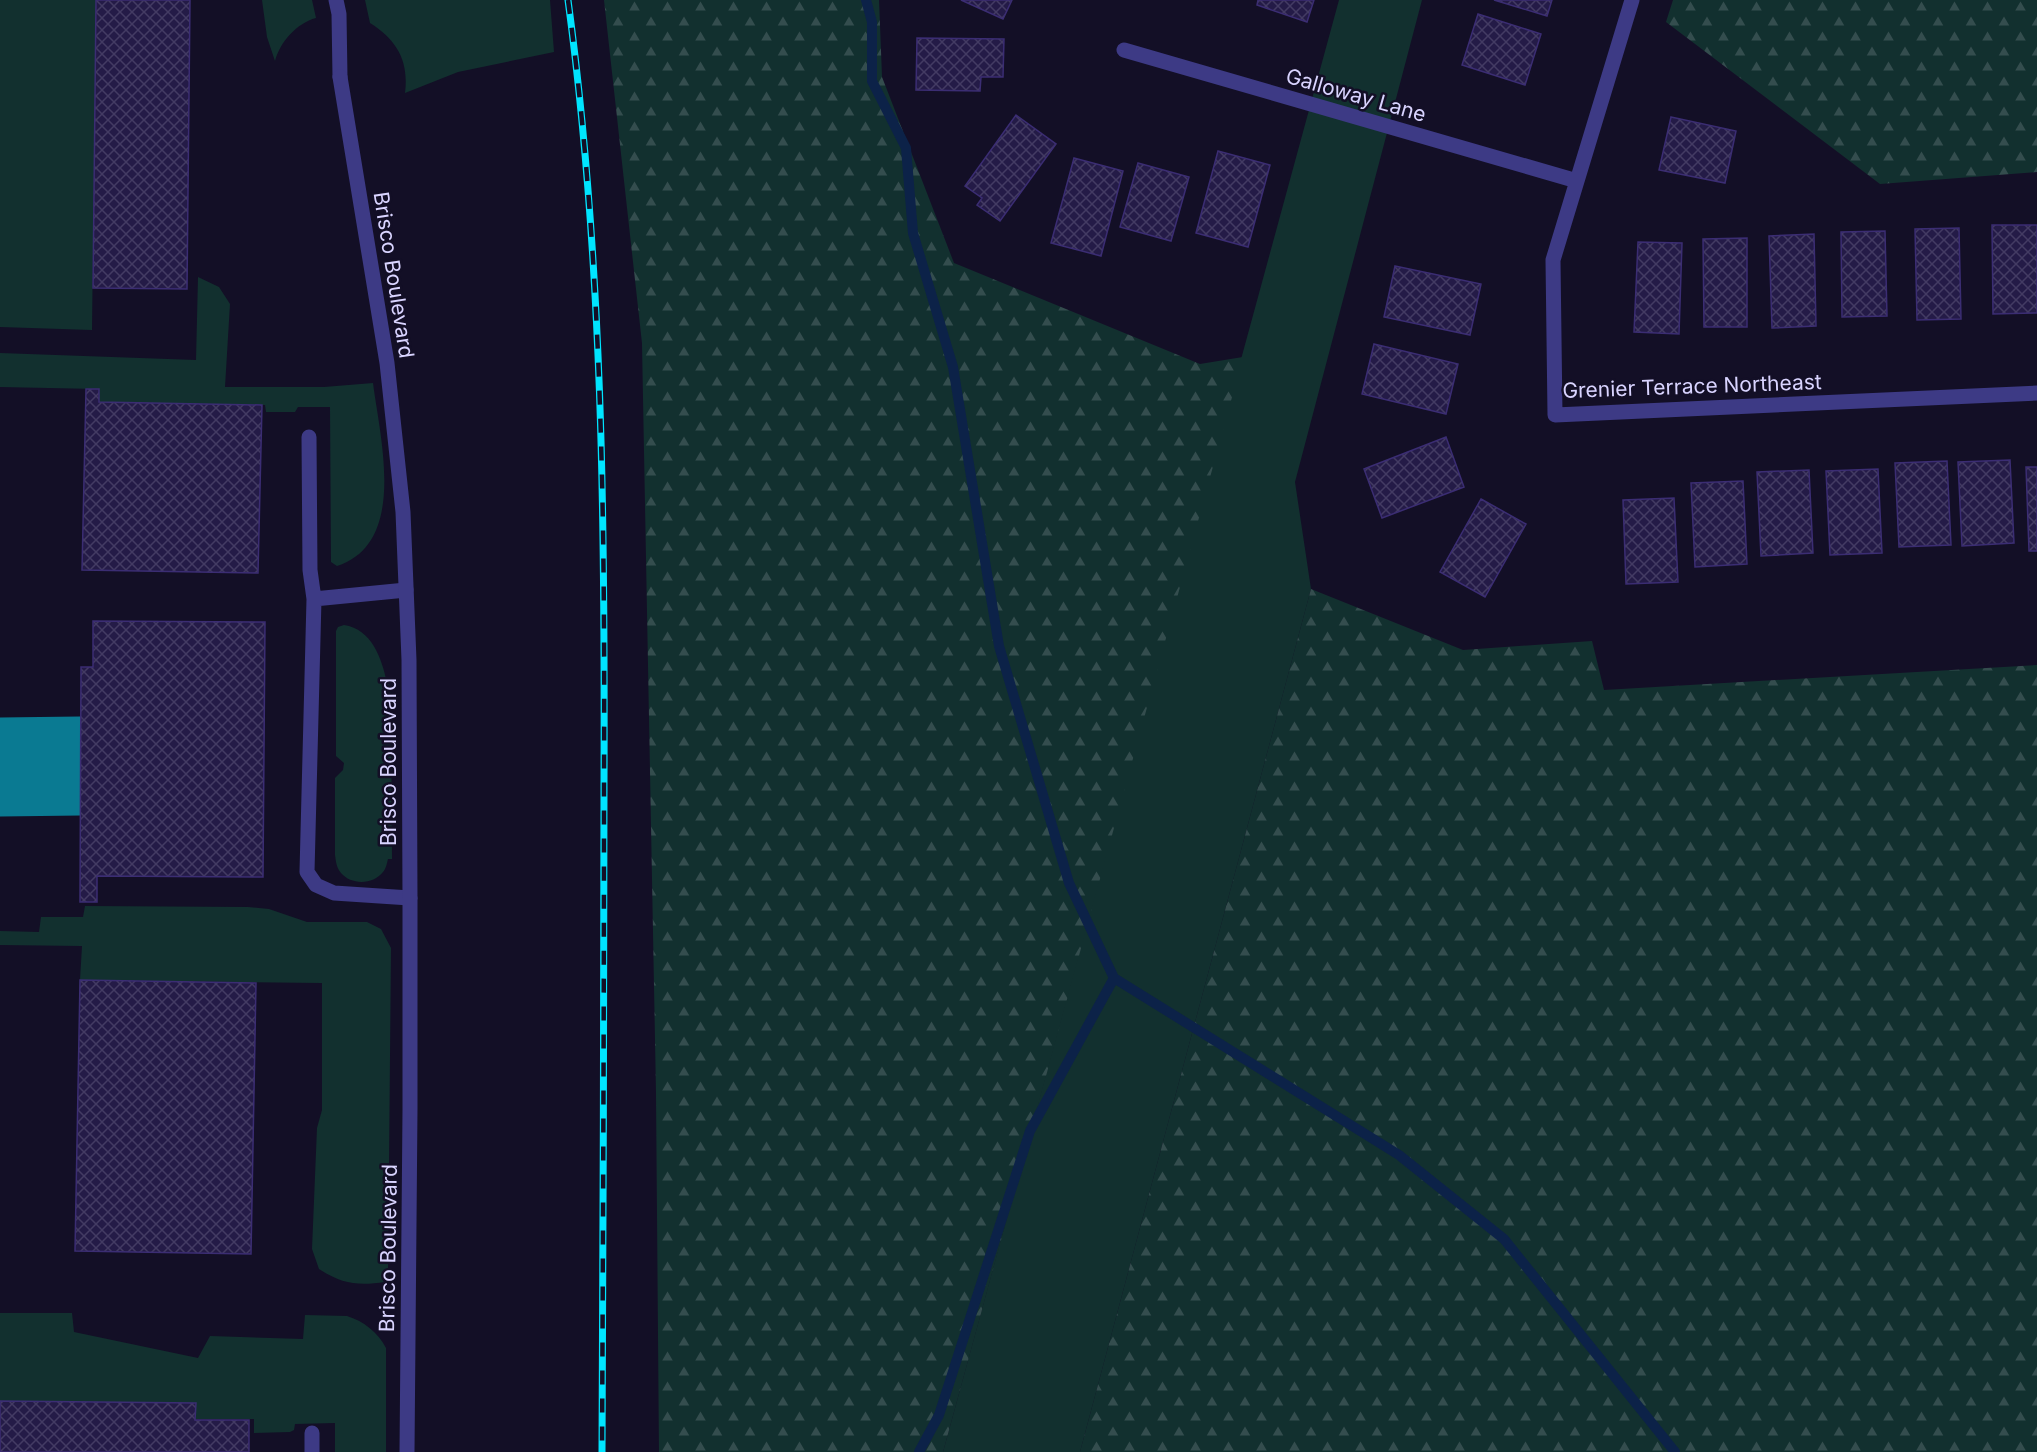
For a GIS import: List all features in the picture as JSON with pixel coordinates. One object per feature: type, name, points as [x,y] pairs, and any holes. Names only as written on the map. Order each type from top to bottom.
[{"type":"street","name":"Brisco Boulevard","points":[[336,0],[339,14],[340,77],[387,363],[403,512],[409,660],[410,1120],[407,1452]]},
{"type":"street","name":"Grenier Terrace Northeast","points":[[1632,0],[1553,260],[1555,415],[2037,393]]},
{"type":"street","name":"Galloway Lane","points":[[1124,50],[1577,181]]},
{"type":"street","points":[[309,437],[310,570],[314,599],[307,872],[316,885],[334,893],[410,898]]},
{"type":"street","points":[[314,599],[406,590]]},
{"type":"street","points":[[312,1433],[312,1452]]},
{"type":"green space","points":[[0,0],[96,0],[92,330],[0,327]]},
{"type":"green space","points":[[262,0],[312,0],[316,18],[302,24],[290,34],[275,61],[267,37]]},
{"type":"green space","points":[[365,0],[550,0],[554,52],[458,72],[405,93],[403,61],[394,44],[370,23]]},
{"type":"green space","points":[[604,0],[879,0],[882,77],[954,263],[1200,364],[1243,357],[943,1452],[659,1452],[656,1092],[642,343]]},
{"type":"green space","points":[[1339,0],[1422,0],[1295,482],[1311,589],[1080,1452],[943,1452]]},
{"type":"green space","points":[[1673,0],[2037,0],[2037,172],[1880,184],[1666,22]]},
{"type":"green space","points":[[198,277],[219,287],[230,304],[225,387],[324,387],[373,383],[383,459],[384,486],[381,512],[374,535],[359,554],[337,566],[331,562],[330,407],[298,407],[295,412],[266,412],[265,405],[99,402],[98,389],[0,387],[0,353],[196,360]]},
{"type":"green space","points":[[1311,589],[1463,650],[1592,641],[1604,690],[2037,665],[2037,1452],[1080,1452]]},
{"type":"green space","points":[[344,625],[362,632],[369,639],[379,655],[387,683],[391,686],[392,859],[388,859],[385,869],[379,876],[362,882],[350,880],[341,873],[335,855],[335,778],[343,770],[344,763],[336,756],[336,631],[338,627]]},
{"type":"green space","points":[[85,906],[248,907],[269,909],[307,922],[367,922],[381,929],[391,948],[388,1276],[385,1282],[358,1284],[335,1278],[319,1269],[312,1249],[317,1128],[322,1110],[322,983],[80,980],[82,946],[0,945],[0,931],[39,932],[41,917],[83,917]]},
{"type":"green space","points":[[0,1313],[72,1313],[74,1332],[198,1358],[210,1336],[303,1339],[305,1315],[347,1316],[370,1328],[386,1348],[386,1452],[335,1452],[335,1423],[295,1424],[294,1430],[290,1432],[254,1433],[254,1419],[195,1419],[196,1404],[0,1401]]},
{"type":"building","points":[[96,0],[190,0],[187,289],[93,288]]},
{"type":"building","points":[[961,0],[1012,0],[1003,19]]},
{"type":"building","points":[[1258,0],[1314,0],[1307,22],[1257,5]]},
{"type":"building","points":[[1494,0],[1552,0],[1547,16]]},
{"type":"building","points":[[1478,14],[1541,34],[1525,85],[1462,65]]},
{"type":"building","points":[[917,38],[1004,39],[1003,77],[981,77],[980,91],[916,90]]},
{"type":"building","points":[[1016,115],[1056,144],[1000,221],[977,205],[982,198],[965,186]]},
{"type":"building","points":[[1671,117],[1736,131],[1725,183],[1659,170]]},
{"type":"building","points":[[1218,151],[1270,165],[1248,247],[1196,233]]},
{"type":"building","points":[[1074,158],[1123,171],[1101,256],[1051,243]]},
{"type":"building","points":[[1138,163],[1189,177],[1171,241],[1120,227]]},
{"type":"building","points":[[1992,225],[2037,225],[2037,313],[1993,314]]},
{"type":"building","points":[[1959,228],[1961,319],[1917,320],[1915,229]]},
{"type":"building","points":[[1885,231],[1887,316],[1842,317],[1841,232]]},
{"type":"building","points":[[1814,234],[1816,326],[1772,328],[1769,236]]},
{"type":"building","points":[[1747,238],[1747,327],[1704,327],[1703,239]]},
{"type":"building","points":[[1638,242],[1682,243],[1679,334],[1634,332]]},
{"type":"building","points":[[1395,266],[1481,284],[1470,335],[1384,317]]},
{"type":"building","points":[[1374,344],[1458,364],[1446,414],[1362,394]]},
{"type":"building","points":[[86,389],[99,389],[99,402],[262,405],[258,573],[82,570]]},
{"type":"building","points":[[1446,437],[1464,487],[1382,518],[1364,469]]},
{"type":"building","points":[[2010,460],[2014,543],[1962,546],[1958,462]]},
{"type":"building","points":[[1947,461],[1951,545],[1899,547],[1895,463]]},
{"type":"building","points":[[2026,467],[2037,467],[2037,551],[2029,551]]},
{"type":"building","points":[[1878,469],[1882,553],[1830,555],[1826,471]]},
{"type":"building","points":[[1809,470],[1813,553],[1761,556],[1757,472]]},
{"type":"building","points":[[1743,481],[1747,564],[1695,567],[1691,483]]},
{"type":"building","points":[[1674,498],[1678,582],[1626,584],[1623,500]]},
{"type":"building","points":[[1481,499],[1526,524],[1485,597],[1440,572]]},
{"type":"building","points":[[93,621],[265,622],[263,877],[97,876],[97,902],[80,902],[81,667],[93,667]]},
{"type":"building","points":[[80,980],[256,983],[251,1254],[75,1251]]},
{"type":"building","points":[[0,1401],[196,1403],[195,1420],[249,1420],[249,1452],[0,1452]]},
{"type":"waterway","points":[[866,0],[872,22],[872,81],[906,148],[913,233],[953,367],[999,646],[1069,883],[1114,978],[1399,1155],[1504,1239],[1675,1452]]},
{"type":"waterway","points":[[919,1452],[939,1415],[1030,1131],[1114,978]]},
{"type":"taxiway","points":[[0,767],[80,766]]},
{"type":"railway","points":[[568,0],[589,196],[600,393],[604,590],[602,1452]]}]
